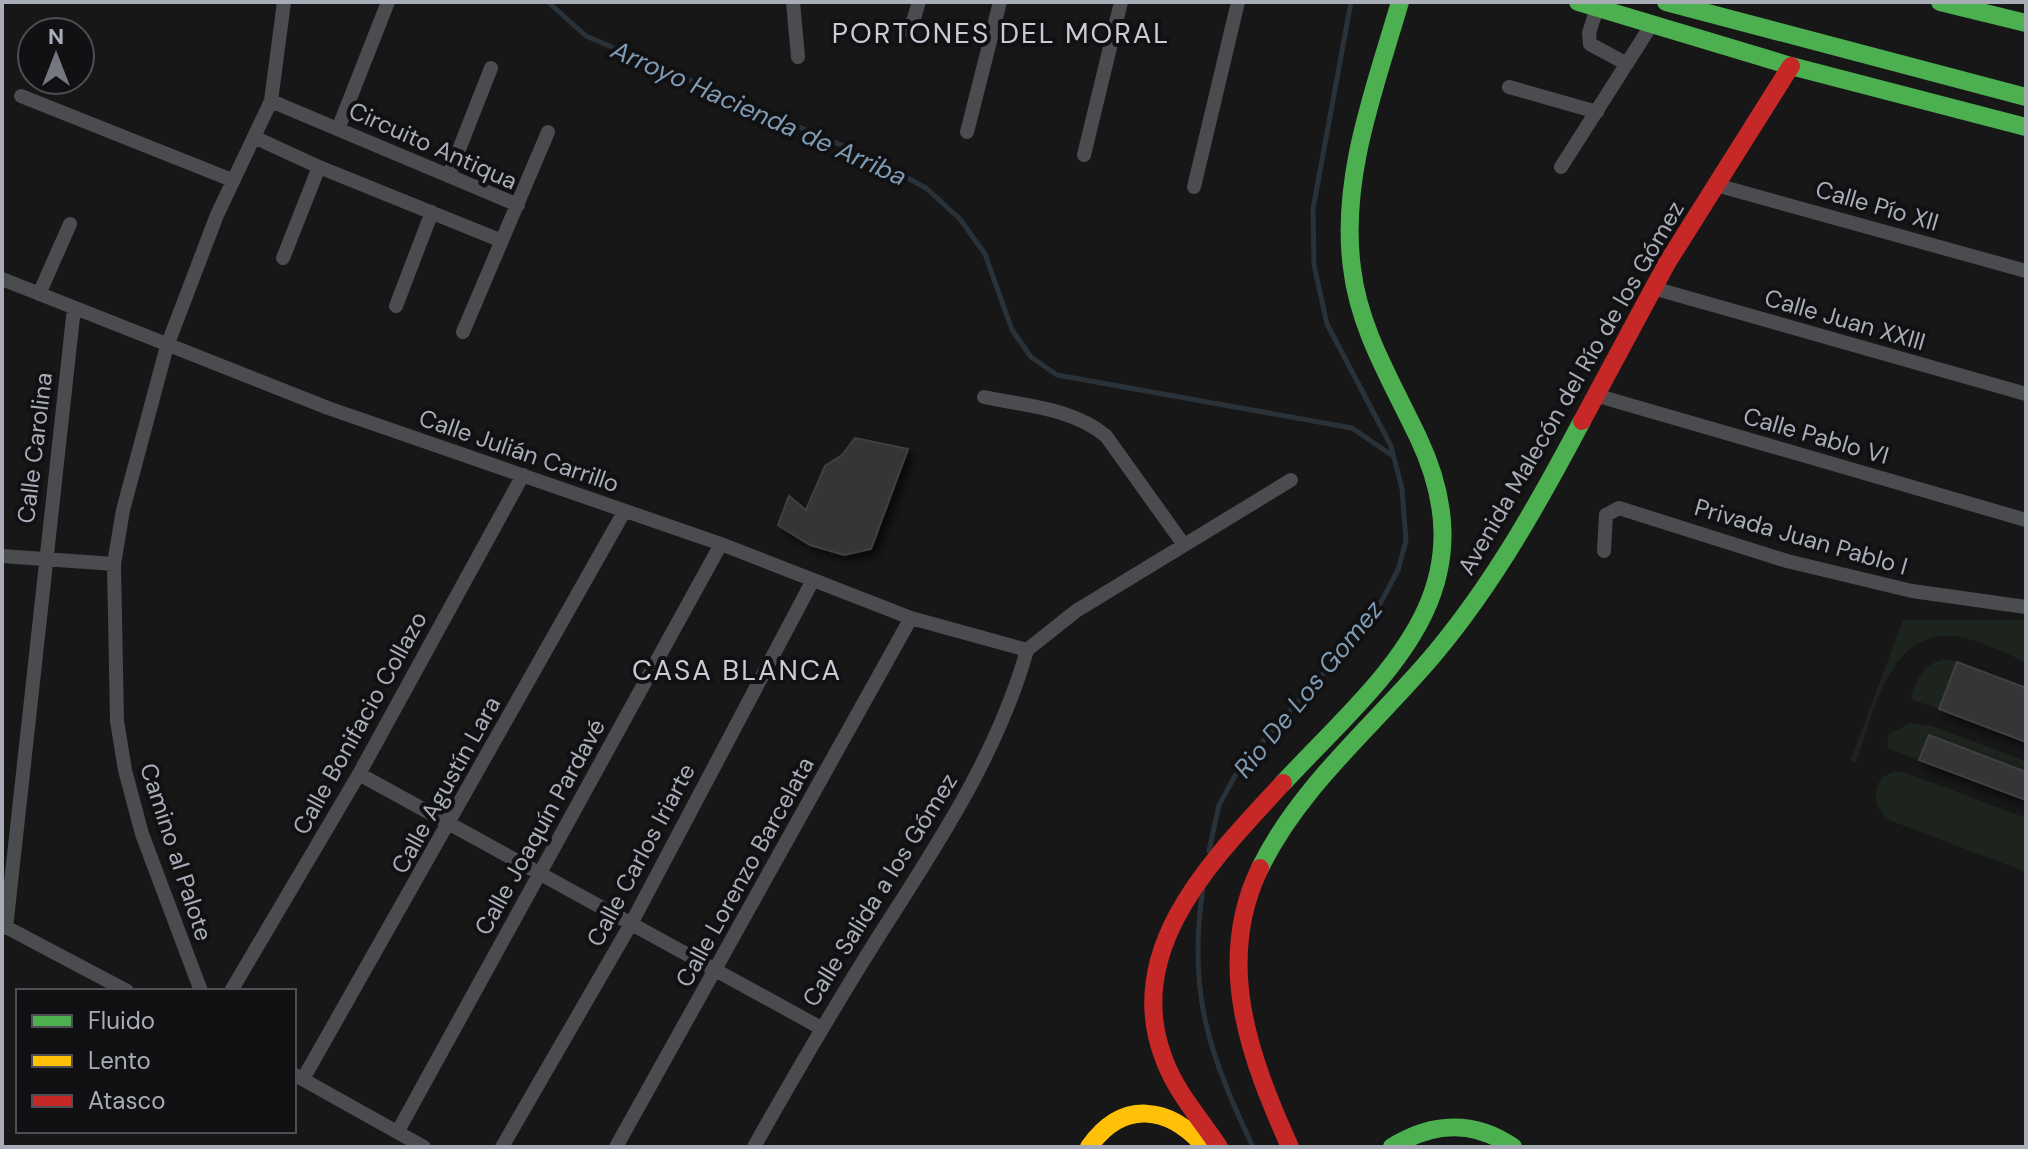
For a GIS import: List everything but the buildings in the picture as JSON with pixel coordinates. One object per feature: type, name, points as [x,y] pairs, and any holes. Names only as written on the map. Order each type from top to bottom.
[{"type":"main road","name":"Avenida Malecón del Río de los Gómez","points":[[1219,1147],[1177,1087],[1155,1029],[1157,965],[1171,921],[1184,895],[1211,861],[1363,701],[1417,635],[1436,587],[1442,548],[1442,506],[1437,481],[1360,310],[1348,238],[1355,166],[1400,2]]},
{"type":"main road","points":[[1578,2],[1791,66],[2026,127]]},
{"type":"main road","points":[[1666,2],[2026,97]]},
{"type":"main road","points":[[1940,2],[2026,23]]},
{"type":"main road","name":"Avenida Malecón del Río de los Gómez","points":[[1290,1147],[1251,1055],[1236,985],[1237,945],[1259,868],[1279,832],[1308,794],[1438,649],[1490,581],[1519,535],[1653,288],[1791,66]]},
{"type":"main road","points":[[1089,1147],[1113,1123],[1149,1113],[1183,1124],[1205,1147]]},
{"type":"main road","points":[[1392,1147],[1426,1129],[1447,1126],[1479,1130],[1513,1147]]},
{"type":"street","name":"Camino al Palote","points":[[200,989],[142,834],[125,770],[117,721],[114,564],[123,510],[167,346],[232,180],[271,101],[284,2]]},
{"type":"street","points":[[338,129],[388,2]]},
{"type":"street","points":[[793,2],[798,57]]},
{"type":"street","points":[[910,31],[919,2]]},
{"type":"street","points":[[967,132],[1000,2]]},
{"type":"street","points":[[1084,155],[1121,2]]},
{"type":"street","points":[[1194,187],[1238,2]]},
{"type":"street","points":[[1597,8],[1589,33],[1590,44],[1627,64]]},
{"type":"street","points":[[1561,167],[1652,24]]},
{"type":"street","points":[[449,175],[491,68]]},
{"type":"street","points":[[1509,87],[1597,112]]},
{"type":"street","points":[[21,96],[232,180]]},
{"type":"street","name":"Circuito Antiqua","points":[[271,101],[518,205],[463,332]]},
{"type":"street","points":[[518,205],[548,132]]},
{"type":"street","points":[[254,137],[319,167],[502,241]]},
{"type":"street","points":[[283,258],[319,167]]},
{"type":"street","name":"Calle Pío XII","points":[[1716,185],[2026,271]]},
{"type":"street","points":[[396,306],[432,212]]},
{"type":"street","points":[[39,294],[70,224]]},
{"type":"street","name":"Calle Julián Carrillo","points":[[2,279],[328,408],[721,544],[911,618],[1027,650]]},
{"type":"street","name":"Calle Juan XXIII","points":[[1653,288],[2026,394]]},
{"type":"street","name":"Calle Carolina","points":[[4,926],[74,308]]},
{"type":"street","name":"Calle Pablo VI","points":[[1595,395],[2026,520]]},
{"type":"street","points":[[984,397],[1075,416],[1090,423],[1106,436],[1184,545]]},
{"type":"street","name":"Calle Bonifacio Collazo","points":[[232,989],[359,774],[523,475]]},
{"type":"street","points":[[1027,650],[1076,611],[1291,480]]},
{"type":"street","name":"Privada Juan Pablo I","points":[[1604,551],[1606,515],[1619,508],[1787,561],[1912,591],[2026,607]]},
{"type":"street","name":"Calle Agustín Lara","points":[[298,1077],[450,825],[624,512]]},
{"type":"street","name":"Calle Joaquín Pardavé","points":[[398,1131],[721,544]]},
{"type":"street","points":[[2,556],[114,564]]},
{"type":"street","name":"Calle Carlos Iriarte","points":[[502,1147],[632,922],[813,580]]},
{"type":"street","name":"Calle Lorenzo Barcelata","points":[[616,1147],[911,618]]},
{"type":"street","name":"Calle Salida a los Gómez","points":[[754,1147],[821,1028],[972,784],[1002,726],[1027,650]]},
{"type":"street","points":[[359,774],[821,1028]]},
{"type":"street","points":[[4,926],[123,989]]},
{"type":"street","points":[[298,1077],[424,1147]]},
{"type":"shaded area","points":[[1903,620],[2026,620],[2026,662],[1969,639],[1949,636],[1928,639],[1911,649],[1897,663],[1877,702],[1856,762],[1850,762]]},
{"type":"shaded area","points":[[1948,659],[1957,662],[1939,709],[1913,700],[1911,695],[1917,681],[1928,666]]},
{"type":"shaded area","points":[[1910,723],[1932,726],[2026,761],[2026,772],[1929,735],[1919,760],[1887,748],[1889,734]]},
{"type":"shaded area","points":[[1893,772],[1904,772],[2026,818],[2026,872],[1889,820],[1880,810],[1876,789],[1882,777]]},
{"type":"waterway","name":"Arroyo Hacienda de Arriba","points":[[548,2],[586,36],[867,156],[926,188],[960,219],[985,254],[1012,330],[1031,357],[1057,375],[1352,428],[1393,456]]},
{"type":"waterway","name":"Rio De Los Gomez","points":[[1209,851],[1219,805],[1240,767],[1353,640],[1380,604],[1398,570],[1406,541],[1402,489],[1391,446],[1327,324],[1314,265],[1313,209],[1351,2]]},
{"type":"waterway","name":"Rio De Los Gomez","points":[[1203,888],[1198,959],[1200,991],[1224,1082],[1253,1147]]},
{"type":"traffic: fast","points":[[1283,783],[1389,669],[1415,630],[1434,588],[1442,543],[1438,493],[1418,437],[1369,334],[1352,268],[1350,234],[1355,167],[1400,2]]},
{"type":"traffic: fast","points":[[1578,2],[1791,66],[2026,127]]},
{"type":"traffic: fast","points":[[1666,2],[2026,97]]},
{"type":"traffic: fast","points":[[1940,2],[2026,23]]},
{"type":"traffic: fast","points":[[1260,868],[1277,837],[1318,781],[1436,652],[1478,597],[1532,511],[1582,421]]},
{"type":"traffic: fast","points":[[1392,1147],[1422,1133],[1453,1128],[1483,1132],[1513,1147]]},
{"type":"traffic: slow","points":[[1089,1147],[1116,1121],[1131,1115],[1146,1114],[1176,1123],[1205,1147]]},
{"type":"traffic: jam","points":[[1582,421],[1667,263],[1791,66]]},
{"type":"traffic: jam","points":[[1219,1147],[1182,1094],[1164,1059],[1154,1018],[1155,979],[1165,942],[1182,907],[1230,842],[1283,783]]},
{"type":"traffic: jam","points":[[1260,868],[1246,904],[1240,939],[1239,975],[1251,1045],[1290,1147]]},
{"type":"district","name":"PORTONES DEL MORAL","points":[[1001,33]]},
{"type":"district","name":"CASA BLANCA","points":[[737,670]]}]
